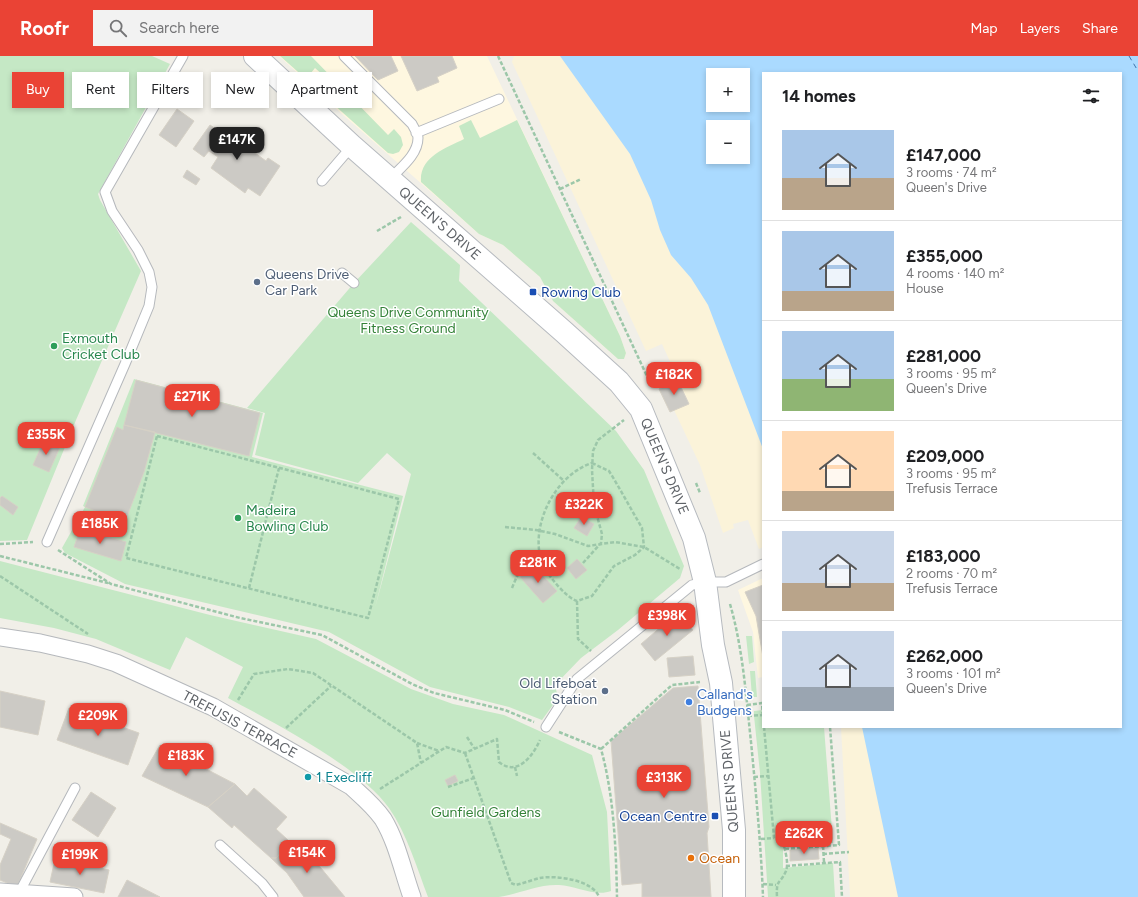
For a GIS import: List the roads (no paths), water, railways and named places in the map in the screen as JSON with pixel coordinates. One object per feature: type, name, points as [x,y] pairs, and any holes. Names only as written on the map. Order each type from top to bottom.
[{"type":"street","name":"QUEEN'S DRIVE","points":[[255,56],[352,146],[619,382],[641,408],[694,538],[706,579],[713,645],[721,683],[734,830],[734,897]]},
{"type":"street","name":"TREFUSIS TERRACE","points":[[0,637],[40,643],[88,654],[159,682],[230,716],[351,786],[366,799],[383,819],[394,845],[412,897]]},
{"type":"street","points":[[0,892],[74,897]]},
{"type":"lane","points":[[47,542],[149,306],[152,287],[149,272],[138,250],[112,212],[105,192],[183,56]]},
{"type":"lane","points":[[344,56],[412,124],[419,137],[411,156],[390,179]]},
{"type":"lane","points":[[416,133],[498,99]]},
{"type":"lane","points":[[322,181],[352,146]]},
{"type":"lane","points":[[342,273],[354,283]]},
{"type":"lane","points":[[546,727],[577,679],[599,659],[692,585],[706,579],[762,564]]},
{"type":"lane","points":[[20,893],[75,788]]},
{"type":"lane","points":[[220,845],[262,884],[273,897]]},
{"type":"water","points":[[560,56],[1138,56],[1138,897],[898,897],[862,728],[1122,728],[1122,72],[762,72],[762,446],[708,305],[691,278],[671,255],[660,230],[651,200],[630,154]]},
{"type":"place","name":"Queens Drive Car Park","points":[[257,282]]},
{"type":"place","name":"Rowing Club","points":[[533,292]]},
{"type":"place","name":"Exmouth Cricket Club","points":[[54,346]]},
{"type":"place","name":"Madeira Bowling Club","points":[[238,518]]},
{"type":"place","name":"Old Lifeboat Station","points":[[605,691]]},
{"type":"place","name":"Calland's Budgens","points":[[689,702]]},
{"type":"place","name":"1 Execliff","points":[[308,777]]},
{"type":"place","name":"Ocean Centre","points":[[715,816]]},
{"type":"place","name":"Ocean","points":[[691,858]]},
{"type":"park label","name":"Queens Drive Community Fitness Ground","points":[[408,320]]},
{"type":"park label","name":"Gunfield Gardens","points":[[486,812]]}]
